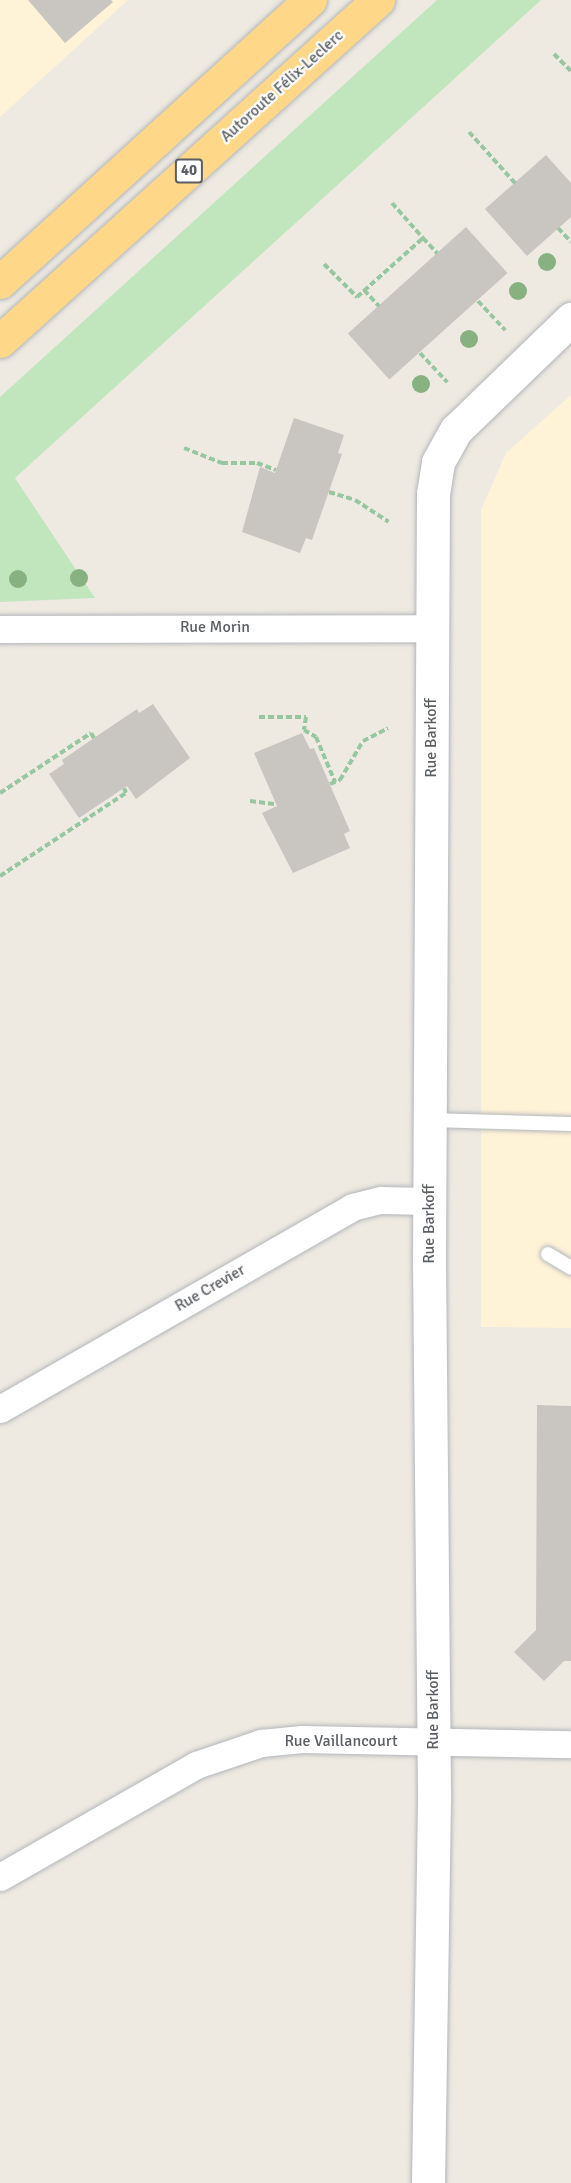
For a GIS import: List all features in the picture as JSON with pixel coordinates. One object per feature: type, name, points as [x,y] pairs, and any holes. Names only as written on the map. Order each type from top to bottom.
[{"type":"highway","points":[[0,282],[310,0]]},
{"type":"highway","name":"Autoroute Félix-Leclerc","points":[[0,341],[378,0]]},
{"type":"street","name":"Rue Barkoff","points":[[428,2183],[434,1742],[429,1120],[431,628],[434,494],[438,462],[446,443],[482,401],[571,319]]},
{"type":"street","name":"Rue Morin","points":[[0,629],[35,626],[431,628]]},
{"type":"street","name":"Rue Crevier","points":[[0,1409],[352,1207],[381,1200],[429,1201]]},
{"type":"street","name":"Rue Vaillancourt","points":[[0,1877],[196,1765],[238,1749],[282,1739],[571,1744]]},
{"type":"lane","points":[[429,1120],[571,1124]]},
{"type":"lane","points":[[548,1254],[571,1268]]},
{"type":"path","points":[[554,54],[571,71]]},
{"type":"path","points":[[469,132],[516,183]]},
{"type":"path","points":[[392,203],[437,253]]},
{"type":"path","points":[[558,228],[571,242]]},
{"type":"path","points":[[324,264],[357,297],[423,238]]},
{"type":"path","points":[[364,290],[379,306]]},
{"type":"path","points":[[478,301],[505,330]]},
{"type":"path","points":[[420,353],[447,382]]},
{"type":"path","points":[[184,448],[222,463],[257,463],[276,470]]},
{"type":"path","points":[[329,492],[355,500],[389,522]]},
{"type":"path","points":[[259,717],[306,717],[304,730],[316,738],[335,782]]},
{"type":"path","points":[[330,784],[340,780],[363,741],[388,728]]},
{"type":"path","points":[[0,793],[91,733],[94,738]]},
{"type":"path","points":[[0,876],[126,793],[124,788]]},
{"type":"path","points":[[250,801],[276,804]]},
{"type":"shaded area","points":[[0,0],[128,0],[0,117]]},
{"type":"shaded area","points":[[571,395],[571,1328],[481,1327],[481,510],[506,453]]},
{"type":"green space","points":[[437,0],[541,0],[15,478],[95,598],[0,602],[0,397]]},
{"type":"building","points":[[28,0],[111,0],[113,2],[65,43]]},
{"type":"building","points":[[546,155],[571,183],[571,217],[527,256],[485,209]]},
{"type":"building","points":[[466,227],[507,273],[389,379],[348,333]]},
{"type":"building","points":[[294,418],[344,435],[338,453],[342,454],[312,540],[306,538],[300,553],[242,532],[260,467],[275,473]]},
{"type":"building","points":[[153,704],[190,758],[136,799],[127,786],[79,818],[49,774],[64,764],[62,760],[137,709],[139,713]]},
{"type":"building","points":[[302,733],[310,749],[314,748],[350,831],[344,834],[350,848],[293,873],[262,813],[277,806],[254,753]]},
{"type":"building","points":[[537,1405],[571,1406],[571,1661],[564,1661],[544,1681],[514,1652],[536,1630]]}]
